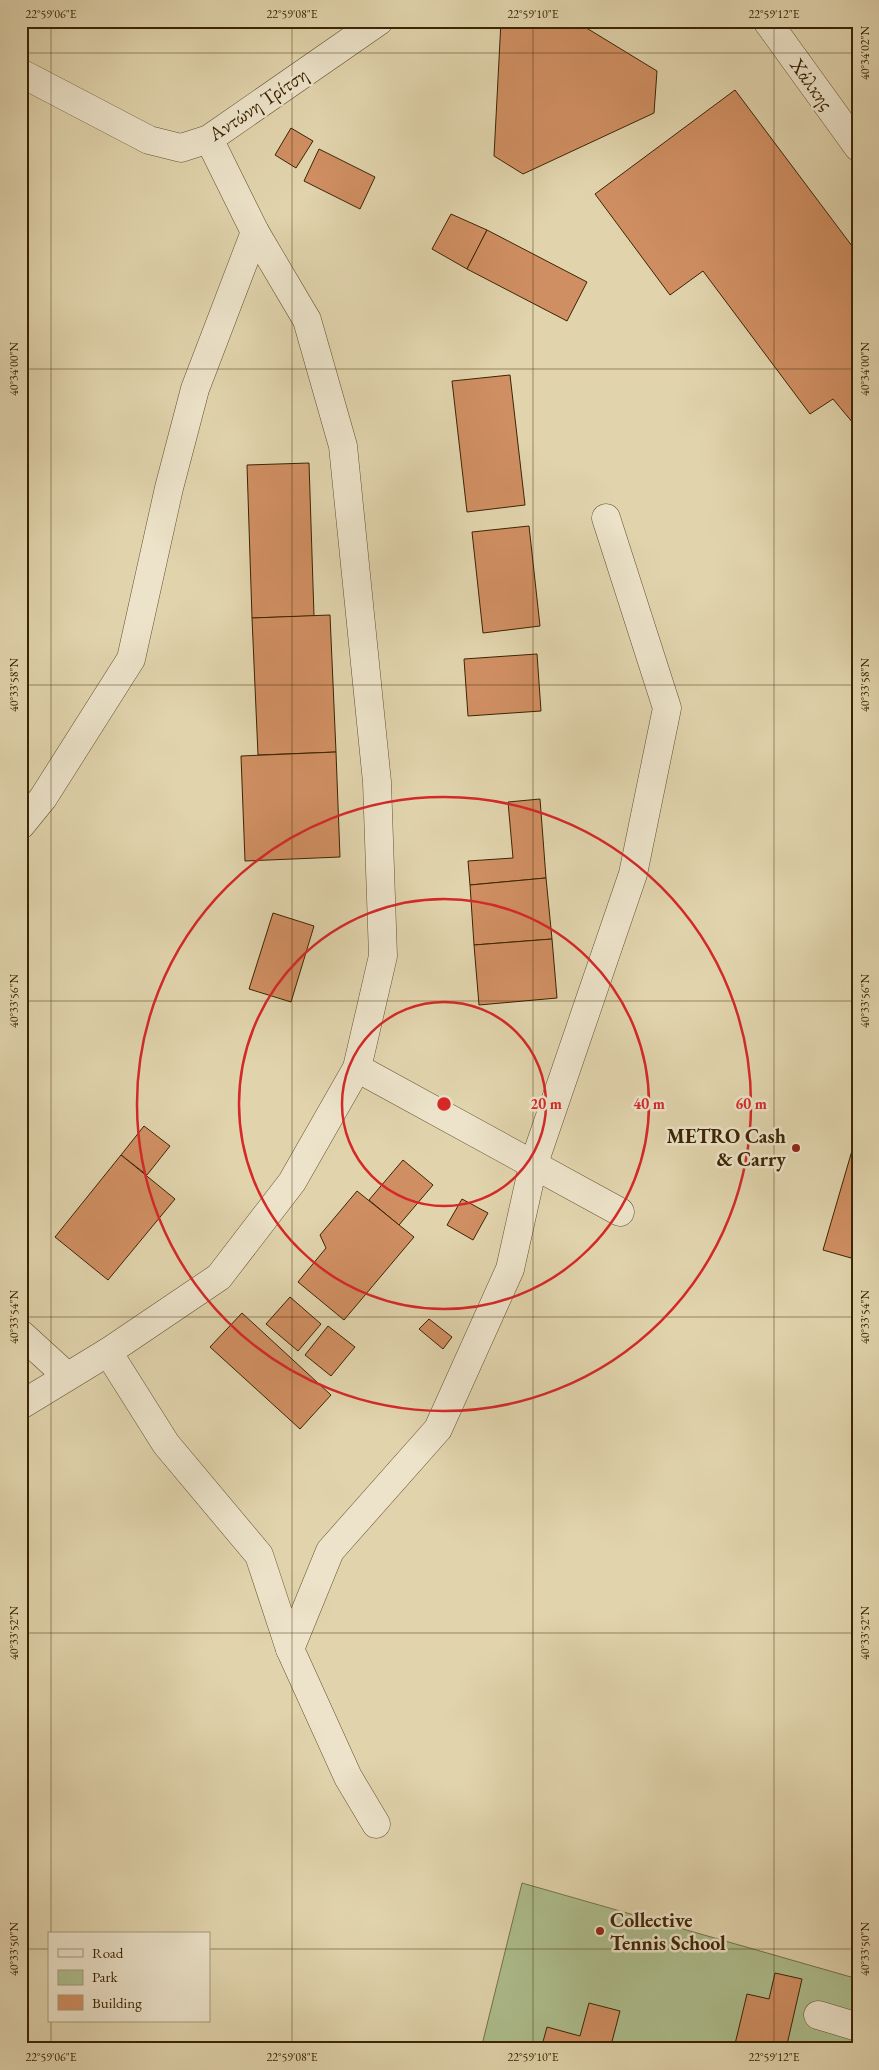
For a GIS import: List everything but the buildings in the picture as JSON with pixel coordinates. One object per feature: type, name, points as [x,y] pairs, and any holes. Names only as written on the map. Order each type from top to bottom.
[{"type":"street","name":"Αντώνη Τρίτση","points":[[21,73],[149,140],[181,148],[210,138],[379,21]]},
{"type":"street","name":"Χάλκης","points":[[767,21],[858,147]]},
{"type":"street","points":[[21,1405],[108,1352],[219,1277],[292,1182],[357,1068],[383,956],[377,782],[343,446],[307,320],[256,232],[210,138]]},
{"type":"street","points":[[21,825],[43,798],[131,659],[169,488],[195,389],[256,232]]},
{"type":"street","points":[[290,1650],[330,1550],[438,1429],[510,1269],[533,1166],[633,874],[667,708],[606,518]]},
{"type":"street","points":[[357,1068],[620,1212]]},
{"type":"street","points":[[21,1334],[67,1376]]},
{"type":"street","points":[[108,1352],[166,1444],[259,1555],[290,1650],[348,1778],[376,1824]]},
{"type":"street","points":[[818,2015],[858,2027]]},
{"type":"green space","name":"Collective Tennis School","points":[[522,1883],[858,1979],[858,2049],[481,2049]]},
{"type":"place","name":"METRO Cash & Carry","points":[[796,1148]]},
{"type":"place","name":"Collective Tennis School","points":[[600,1931]]}]
